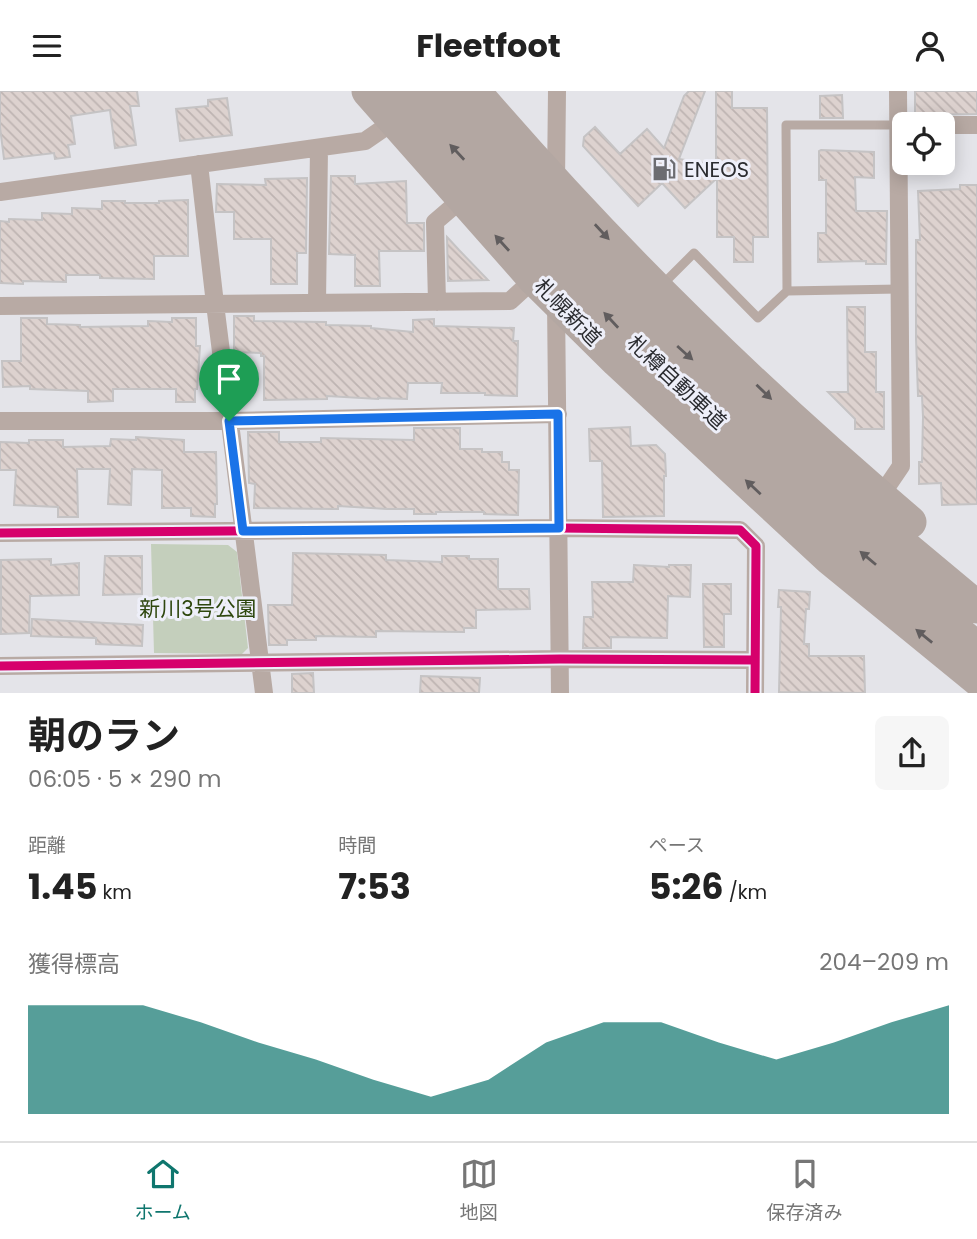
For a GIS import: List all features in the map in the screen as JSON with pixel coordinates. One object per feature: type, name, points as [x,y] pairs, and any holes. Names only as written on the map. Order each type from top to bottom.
[{"type":"highway","name":"札幌新道","points":[[368,91],[398,106],[463,198],[545,290],[617,361],[829,558],[977,680]]},
{"type":"highway","name":"札樽自動車道","points":[[435,91],[658,329],[838,491],[977,607]]},
{"type":"highway","points":[[474,91],[556,183],[657,289],[880,497],[977,578]]},
{"type":"highway","name":"札樽自動車道","points":[[398,106],[619,328],[844,537],[977,648]]},
{"type":"street","points":[[557,91],[556,183],[545,290],[558,414],[561,693]]},
{"type":"street","points":[[898,91],[900,112]]},
{"type":"street","points":[[0,192],[365,141],[398,106]]},
{"type":"street","points":[[955,125],[977,125]]},
{"type":"street","points":[[317,303],[318,148]]},
{"type":"street","points":[[199,165],[264,693]]},
{"type":"street","points":[[880,497],[901,466],[901,175]]},
{"type":"street","points":[[437,302],[435,222],[463,198]]},
{"type":"street","points":[[0,306],[510,301],[545,290]]},
{"type":"street","points":[[0,421],[229,421],[558,414]]},
{"type":"street","points":[[0,533],[559,528],[740,530],[756,546],[755,693]]},
{"type":"street","points":[[0,666],[560,659],[755,660]]},
{"type":"lane","points":[[787,291],[786,125],[892,125]]},
{"type":"lane","points":[[657,289],[694,253],[758,318],[787,291],[900,289]]},
{"type":"green space","name":"新川3号公園","points":[[151,544],[228,545],[237,552],[248,648],[242,654],[154,653]]},
{"type":"building","points":[[0,91],[137,91],[139,106],[130,106],[136,145],[115,148],[110,110],[71,116],[75,144],[68,145],[70,157],[55,159],[54,153],[4,159],[0,127]]},
{"type":"building","points":[[689,91],[705,91],[679,159],[716,165],[716,91],[732,91],[732,108],[767,108],[768,237],[753,237],[753,262],[734,262],[734,237],[717,237],[717,178],[685,208],[662,183],[638,206],[583,146],[584,137],[595,127],[620,154],[647,129],[664,148],[684,96]]},
{"type":"building","points":[[915,91],[977,91],[977,114],[915,112]]},
{"type":"building","points":[[842,95],[843,118],[820,118],[820,96]]},
{"type":"building","points":[[227,98],[232,135],[180,141],[176,109],[208,106],[208,100]]},
{"type":"building","points":[[821,150],[874,152],[874,178],[855,177],[856,211],[887,211],[886,264],[866,264],[866,261],[818,262],[818,233],[826,233],[826,180],[819,180]]},
{"type":"building","points":[[331,176],[355,176],[355,184],[406,181],[407,223],[424,223],[424,251],[379,251],[380,286],[355,286],[355,255],[329,254]]},
{"type":"building","points":[[307,178],[306,253],[297,253],[297,284],[271,284],[271,239],[234,239],[234,212],[216,212],[217,184],[266,185],[265,179]]},
{"type":"building","points":[[960,185],[977,185],[977,504],[942,505],[941,483],[919,484],[923,417],[922,396],[918,396],[916,339],[916,240],[920,240],[918,191],[960,189]]},
{"type":"building","points":[[188,200],[188,256],[154,256],[154,279],[66,275],[66,282],[0,283],[0,221],[42,220],[42,213],[72,214],[72,208],[102,209],[102,201],[159,203]]},
{"type":"building","points":[[447,237],[459,250],[488,280],[448,281]]},
{"type":"building","points":[[847,307],[865,307],[865,352],[876,352],[876,392],[884,392],[884,429],[855,429],[855,419],[828,392],[848,392]]},
{"type":"building","points":[[234,316],[254,316],[254,321],[326,322],[326,325],[371,326],[413,332],[413,320],[434,319],[434,326],[514,328],[513,341],[518,341],[517,396],[441,393],[442,383],[408,383],[407,399],[327,396],[327,399],[264,400],[264,356],[261,356],[261,353],[234,352]]},
{"type":"building","points":[[21,318],[47,318],[47,324],[80,327],[148,326],[148,321],[172,322],[172,318],[196,318],[196,346],[200,346],[195,402],[176,402],[176,389],[113,389],[113,401],[88,402],[88,391],[30,389],[30,386],[3,387],[2,361],[21,361]]},
{"type":"building","points":[[630,427],[631,446],[656,445],[665,454],[664,516],[603,517],[602,461],[590,461],[589,429]]},
{"type":"building","points":[[414,428],[460,428],[460,449],[502,452],[502,462],[509,462],[509,470],[519,470],[518,515],[484,512],[414,514],[414,509],[338,506],[338,509],[254,508],[255,484],[249,483],[248,432],[279,432],[279,442],[321,442],[321,438],[414,440]]},
{"type":"building","points":[[136,437],[184,440],[184,452],[216,452],[215,517],[191,516],[191,508],[162,508],[162,470],[132,469],[131,505],[108,504],[110,469],[77,469],[78,517],[58,517],[58,507],[14,505],[16,470],[0,470],[0,442],[63,440],[63,447],[110,446],[111,439],[136,440]]},
{"type":"building","points":[[293,553],[386,555],[386,560],[442,562],[442,556],[498,559],[498,589],[529,589],[530,609],[476,610],[476,628],[464,628],[464,632],[376,631],[376,637],[316,636],[316,640],[287,640],[287,645],[269,645],[268,605],[292,605]]},
{"type":"building","points":[[105,556],[142,556],[142,594],[103,595]]},
{"type":"building","points":[[51,559],[51,565],[79,563],[79,595],[30,596],[29,633],[1,634],[1,560]]},
{"type":"building","points":[[634,565],[691,565],[690,597],[668,596],[667,638],[611,637],[611,648],[583,648],[584,617],[593,617],[592,582],[633,582]]},
{"type":"building","points":[[703,584],[731,584],[731,614],[724,614],[724,647],[704,647]]},
{"type":"building","points":[[779,590],[810,592],[804,644],[809,644],[809,656],[864,656],[865,693],[779,692]]},
{"type":"building","points":[[32,619],[143,625],[142,646],[96,644],[96,638],[31,636]]},
{"type":"building","points":[[313,673],[314,693],[292,693],[292,674]]},
{"type":"building","points":[[421,676],[480,678],[479,693],[420,693]]},
{"type":"cycle path","points":[[0,533],[559,528],[740,530],[756,546],[755,693]]},
{"type":"cycle path","points":[[0,666],[560,659],[755,660]]},
{"type":"place","name":"ENEOS","points":[[664,169]]},
{"type":"route","points":[[558,414],[559,528],[243,531],[229,421],[558,414]]}]
